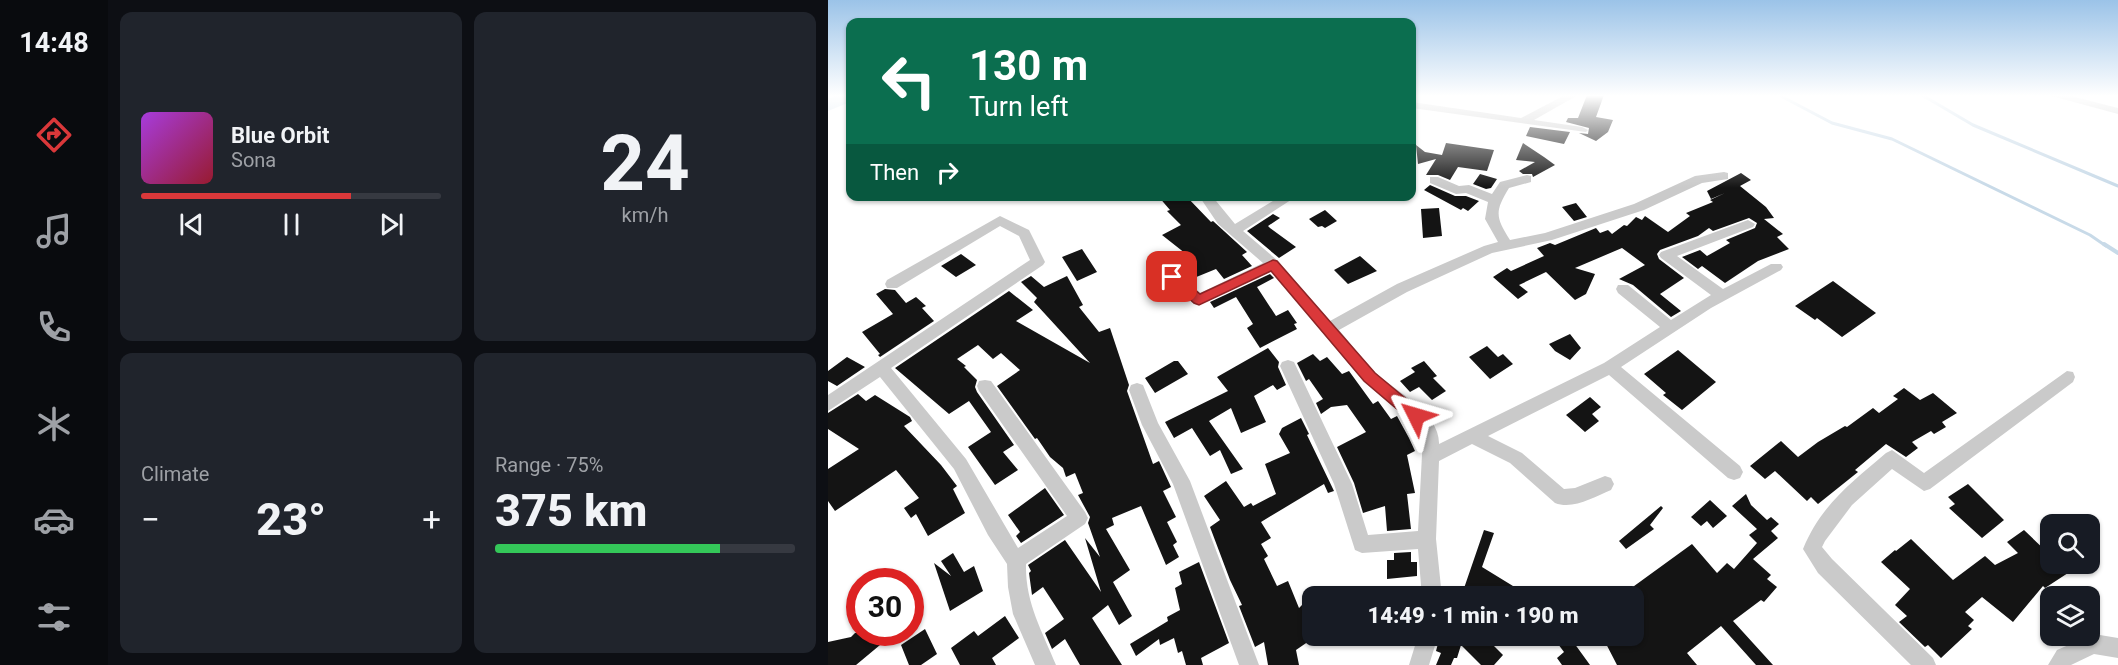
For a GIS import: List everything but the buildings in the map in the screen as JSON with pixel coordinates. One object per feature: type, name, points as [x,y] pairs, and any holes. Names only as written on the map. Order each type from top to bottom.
[{"type":"street","points":[[1556,126],[1582,130]]},
{"type":"street","points":[[1434,180],[1460,191],[1465,188],[1473,175]]},
{"type":"street","points":[[1330,328],[1402,288],[1489,249],[1547,237],[1639,207],[1699,180],[1724,176]]},
{"type":"street","points":[[1504,246],[1505,242],[1491,223],[1490,216],[1495,200],[1504,185],[1527,179]]},
{"type":"street","points":[[1465,188],[1495,200]]},
{"type":"street","points":[[1209,201],[1229,226],[1273,264],[1370,377],[1416,416],[1431,434],[1432,456],[1427,538],[1431,586]]},
{"type":"street","points":[[1222,201],[1229,226]]},
{"type":"street","points":[[1229,226],[1281,201]]},
{"type":"street","points":[[828,404],[1038,262],[1024,233],[1000,220],[892,284]]},
{"type":"street","points":[[1722,295],[1666,255],[1748,224]]},
{"type":"street","points":[[1172,277],[1199,300],[1273,264]]},
{"type":"street","points":[[1432,456],[1610,367],[1722,295],[1776,267]]},
{"type":"street","points":[[1623,289],[1670,327]]},
{"type":"street","points":[[1288,366],[1343,484],[1362,544],[1427,538]]},
{"type":"street","points":[[881,367],[960,464],[995,529],[1012,556],[1017,559]]},
{"type":"street","points":[[1610,367],[1734,472]]},
{"type":"street","points":[[1926,665],[1825,566],[1812,549],[1816,537],[1834,513],[1892,458],[1924,483],[2067,377]]},
{"type":"street","points":[[985,386],[1078,518],[1017,559]]},
{"type":"street","points":[[1137,390],[1150,425],[1181,481],[1249,665]]},
{"type":"street","points":[[1471,436],[1516,458],[1561,497],[1575,496],[1605,484]]},
{"type":"street","points":[[1017,559],[1016,589],[1032,638],[1046,665]]},
{"type":"street","points":[[2058,665],[2064,657],[2094,644],[2118,648]]},
{"type":"street","points":[[1419,665],[1425,646]]},
{"type":"waterway","points":[[1843,126],[1892,139],[2090,235],[2106,246]]},
{"type":"waterway","points":[[1975,126],[2118,186]]},
{"type":"waterway","points":[[2104,244],[2118,253]]},
{"type":"route","points":[[1172,277],[1199,300],[1273,264],[1370,377],[1416,416]]}]
